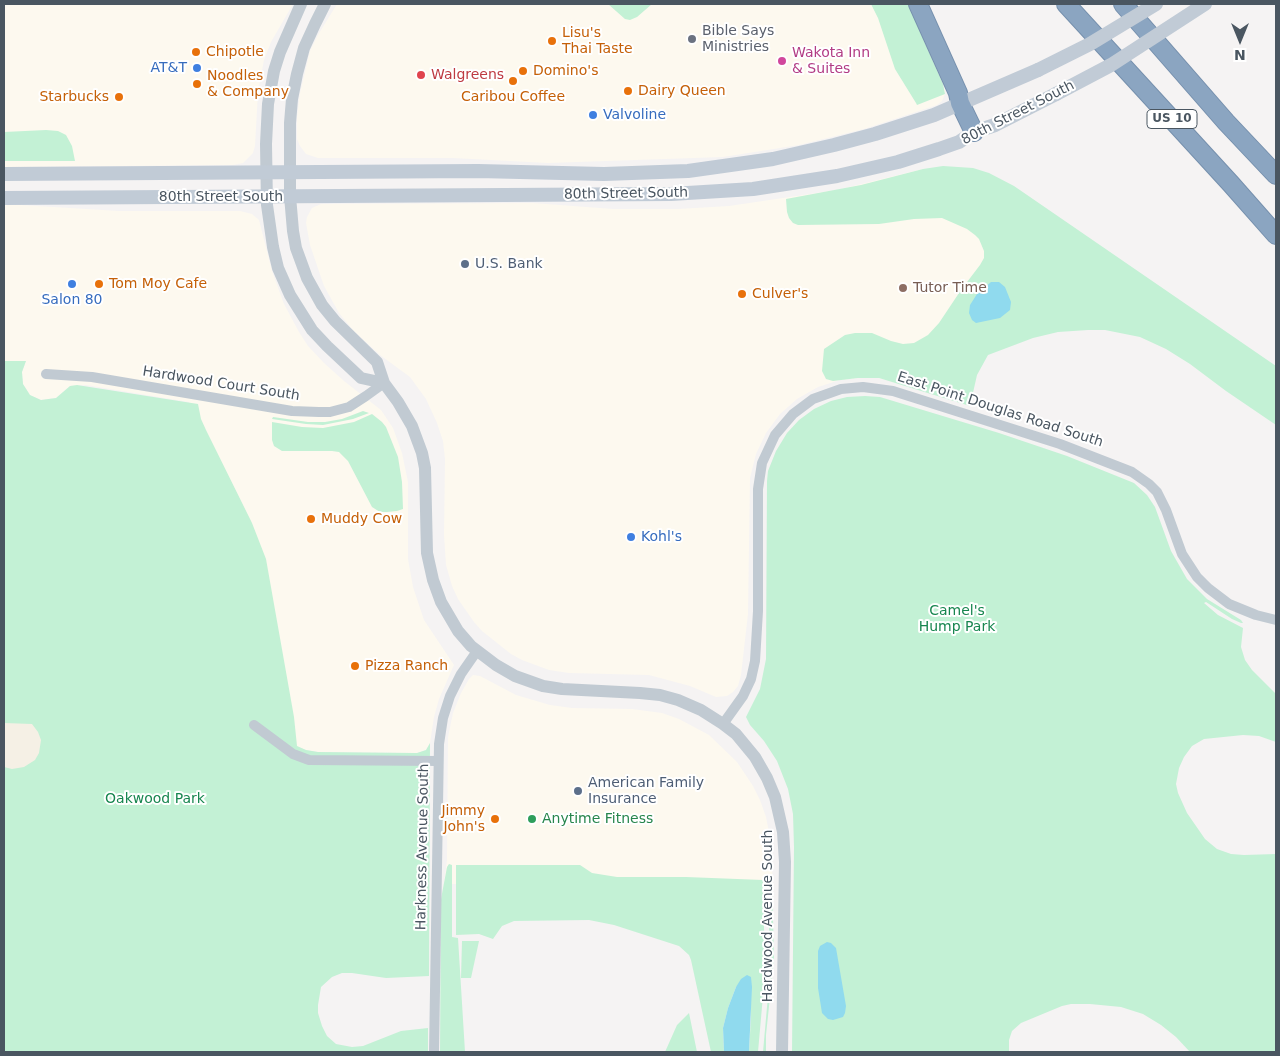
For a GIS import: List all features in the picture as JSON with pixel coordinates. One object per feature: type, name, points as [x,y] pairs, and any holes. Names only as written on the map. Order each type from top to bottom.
[{"type":"highway","points":[[918,4],[974,132]]},
{"type":"highway","name":"US 10","points":[[1066,4],[1276,235]]},
{"type":"highway","name":"US 10","points":[[1122,4],[1226,122],[1276,175]]},
{"type":"main road","name":"80th Street South","points":[[4,174],[478,171],[604,174],[695,170],[766,160],[834,145],[926,117],[1038,70],[1090,44],[1156,4]]},
{"type":"main road","name":"80th Street South","points":[[4,198],[671,194],[753,189],[816,180],[888,164],[959,142],[974,132],[1056,94],[1111,65],[1205,4]]},
{"type":"street","points":[[301,4],[288,32],[270,88],[266,116],[267,197],[273,247],[278,268],[295,304],[309,326],[361,378],[384,383]]},
{"type":"street","points":[[290,196],[291,117],[296,74],[309,36],[326,4]]},
{"type":"street","name":"Hardwood Avenue South","points":[[290,196],[296,248],[307,278],[322,304],[335,321],[377,362],[384,383],[406,415],[422,453],[425,468],[427,547],[435,585],[458,631],[477,651],[496,665],[515,676],[535,683],[572,690],[660,695],[693,706],[736,734],[755,757],[767,778],[780,814],[784,832],[782,1052]]},
{"type":"street","name":"Hardwood Court South","points":[[46,374],[92,377],[292,411],[319,412],[330,412],[349,407],[384,383]]},
{"type":"street","name":"East Point Douglas Road South","points":[[723,724],[746,691],[755,661],[758,611],[758,489],[759,473],[764,458],[778,431],[798,409],[822,395],[841,389],[863,387],[893,391],[1060,444],[1132,472],[1157,492],[1166,510],[1182,554],[1197,577],[1229,604],[1256,615],[1276,620]]},
{"type":"street","name":"Harkness Avenue South","points":[[434,1052],[438,761],[442,724],[448,702],[458,678],[477,651]]},
{"type":"street","points":[[254,725],[293,754],[309,760],[438,761]]},
{"type":"shaded area","points":[[4,4],[293,4],[271,42],[264,60],[258,92],[253,153],[243,163],[233,165],[4,167]]},
{"type":"shaded area","points":[[337,4],[888,4],[920,84],[945,89],[945,94],[942,101],[937,105],[864,129],[799,145],[723,157],[548,163],[453,158],[318,158],[306,154],[300,146],[297,139],[297,117],[300,93],[310,51]]},
{"type":"shaded area","points":[[923,169],[1038,233],[941,396],[879,378],[840,380],[818,387],[797,399],[780,414],[766,433],[756,454],[750,478],[748,614],[741,675],[738,686],[733,692],[727,696],[716,697],[690,686],[649,675],[569,673],[549,670],[511,654],[482,631],[458,599],[446,565],[444,535],[445,459],[443,441],[437,423],[426,399],[410,377],[380,355],[353,330],[339,313],[324,286],[310,245],[306,223],[312,208],[321,204],[533,203],[613,209],[678,209],[729,206],[837,190]]},
{"type":"shaded area","points":[[4,204],[119,211],[240,211],[252,214],[259,220],[272,271],[284,304],[299,332],[308,346],[324,363],[381,410],[393,428],[402,453],[408,482],[408,559],[413,587],[424,620],[454,665],[439,699],[430,743],[426,750],[417,753],[318,752],[296,746],[263,554],[189,402],[86,385],[70,386],[56,398],[41,400],[30,395],[23,384],[22,372],[26,361],[4,361]]},
{"type":"shaded area","points":[[473,675],[480,676],[516,695],[550,705],[572,708],[632,709],[662,713],[679,719],[709,735],[737,762],[760,800],[770,837],[773,885],[444,884],[447,860],[448,737],[453,713],[461,693]]},
{"type":"green space","points":[[608,4],[652,4],[637,17],[630,20],[625,19]]},
{"type":"green space","points":[[871,4],[908,4],[943,84],[945,94],[917,105],[895,69],[878,18]]},
{"type":"green space","points":[[58,131],[66,135],[72,146],[75,161],[4,161],[4,132]]},
{"type":"green space","points":[[943,166],[973,168],[989,173],[1014,186],[1276,366],[1276,425],[1166,349],[1140,337],[1105,330],[1058,332],[1033,338],[988,355],[977,375],[970,406],[879,378],[833,381],[826,379],[822,371],[824,349],[845,335],[872,333],[903,344],[914,343],[928,335],[939,323],[980,265],[984,258],[984,251],[979,239],[975,235],[967,229],[942,218],[914,219],[879,224],[798,225],[789,218],[786,199],[861,185],[923,169]]},
{"type":"green space","name":"Oakwood Park","points":[[4,361],[26,361],[22,372],[23,384],[30,395],[41,400],[56,398],[70,386],[77,385],[198,404],[201,419],[252,523],[266,559],[294,717],[297,746],[318,752],[417,753],[426,750],[430,743],[429,976],[386,978],[342,973],[332,977],[321,987],[318,1005],[322,1026],[327,1036],[336,1044],[352,1047],[363,1046],[401,1031],[428,1028],[428,1052],[4,1052]]},
{"type":"green space","name":"Camel's Hump Park","points":[[847,397],[880,397],[999,433],[1067,456],[1134,483],[1147,495],[1155,507],[1171,551],[1187,579],[1207,599],[1243,623],[1232,619],[1206,602],[1204,603],[1218,615],[1243,628],[1241,647],[1245,660],[1252,670],[1276,694],[1276,742],[1259,736],[1243,735],[1204,739],[1192,746],[1184,757],[1179,768],[1176,784],[1187,813],[1205,839],[1217,849],[1231,854],[1276,854],[1276,1052],[1190,1052],[1176,1037],[1143,1014],[1121,1007],[1071,1004],[1021,1023],[1012,1031],[1009,1040],[1009,1052],[792,1052],[793,814],[788,789],[777,761],[746,717],[760,689],[766,659],[768,471],[776,451],[787,433],[799,420],[814,409],[831,401]]},
{"type":"green space","points":[[363,411],[369,413],[353,419],[323,425],[272,419],[273,417],[308,422],[325,422],[342,419]]},
{"type":"green space","points":[[372,414],[386,427],[398,457],[402,482],[403,509],[397,511],[380,512],[372,507],[348,461],[339,452],[282,451],[274,446],[272,440],[272,422],[323,428],[354,422]]},
{"type":"green space","points":[[449,864],[452,865],[452,937],[458,938],[465,1052],[440,1052],[441,899]]},
{"type":"green space","points":[[456,865],[580,865],[592,873],[617,877],[763,880],[765,973],[758,1052],[749,1052],[751,977],[736,987],[728,1008],[723,1028],[724,1052],[711,1052],[691,960],[689,955],[679,946],[614,925],[589,920],[514,921],[502,926],[493,939],[479,934],[456,935]]},
{"type":"green space","points":[[768,880],[772,880],[774,959],[766,1052],[763,1052],[770,973]]},
{"type":"green space","points":[[462,941],[479,941],[471,978],[461,978]]},
{"type":"green space","points":[[689,1013],[697,1052],[665,1052],[677,1025]]},
{"type":"sand","points":[[4,723],[32,724],[38,732],[41,740],[39,753],[35,760],[24,767],[12,769],[4,767]]},
{"type":"water","points":[[991,282],[999,282],[1005,287],[1011,302],[1010,310],[1000,318],[976,323],[972,320],[969,313],[970,305],[977,294]]},
{"type":"water","points":[[827,942],[836,948],[846,1006],[843,1017],[833,1020],[828,1019],[822,1013],[818,988],[818,951],[820,946]]},
{"type":"water","points":[[747,975],[751,977],[752,987],[749,1052],[724,1052],[723,1028],[728,1008],[736,987],[741,979]]},
{"type":"place","name":"Bible Says Ministries","points":[[692,39]]},
{"type":"place","name":"Lisu's Thai Taste","points":[[552,41]]},
{"type":"place","name":"Chipotle","points":[[196,52]]},
{"type":"place","name":"Wakota Inn & Suites","points":[[782,61]]},
{"type":"place","name":"AT&T","points":[[197,68]]},
{"type":"place","name":"Domino's","points":[[523,71]]},
{"type":"place","name":"Walgreens","points":[[421,75]]},
{"type":"place","name":"Caribou Coffee","points":[[513,81]]},
{"type":"place","name":"Noodles & Company","points":[[197,84]]},
{"type":"place","name":"Dairy Queen","points":[[628,91]]},
{"type":"place","name":"Starbucks","points":[[119,97]]},
{"type":"place","name":"Valvoline","points":[[593,115]]},
{"type":"place","name":"U.S. Bank","points":[[465,264]]},
{"type":"place","name":"Salon 80","points":[[72,284]]},
{"type":"place","name":"Tom Moy Cafe","points":[[99,284]]},
{"type":"place","name":"Tutor Time","points":[[903,288]]},
{"type":"place","name":"Culver's","points":[[742,294]]},
{"type":"place","name":"Muddy Cow","points":[[311,519]]},
{"type":"place","name":"Kohl's","points":[[631,537]]},
{"type":"place","name":"Pizza Ranch","points":[[355,666]]},
{"type":"place","name":"American Family Insurance","points":[[578,791]]},
{"type":"place","name":"Jimmy John's","points":[[495,819]]},
{"type":"place","name":"Anytime Fitness","points":[[532,819]]}]
